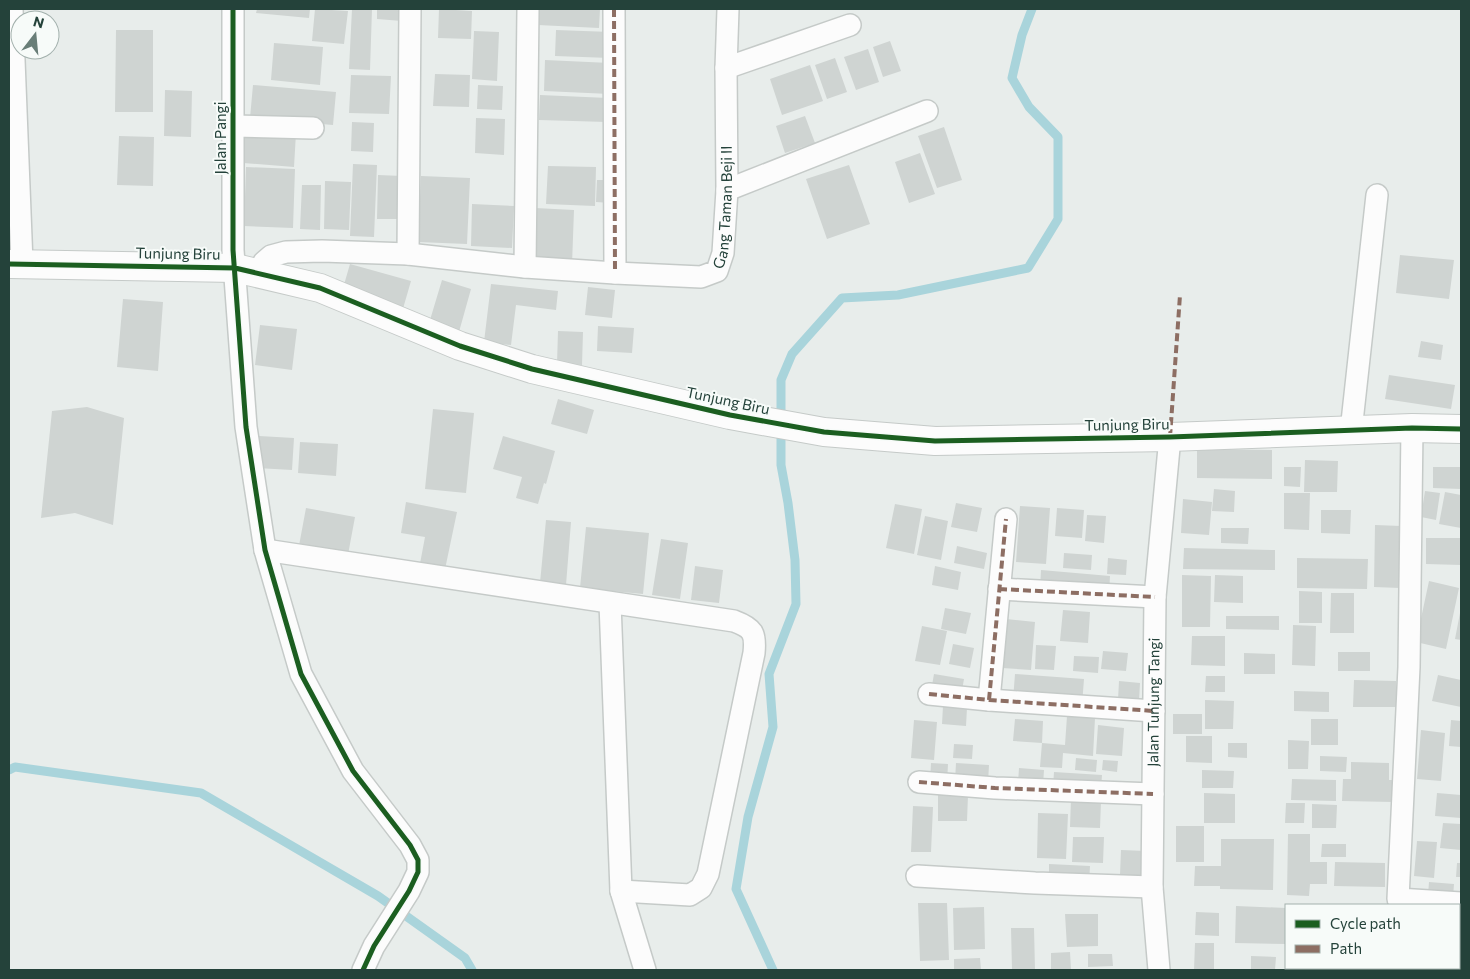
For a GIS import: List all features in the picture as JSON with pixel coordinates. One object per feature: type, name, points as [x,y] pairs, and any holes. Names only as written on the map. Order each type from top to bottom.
[{"type":"street","points":[[12,9],[15,263]]},
{"type":"street","name":"Jalan Pangi","points":[[233,9],[233,126],[246,270],[246,427],[264,550],[301,674],[353,771],[410,845],[418,860],[418,872],[409,891],[374,946],[363,970]]},
{"type":"street","points":[[408,254],[410,9]]},
{"type":"street","points":[[525,267],[528,9]]},
{"type":"street","points":[[614,9],[615,274]]},
{"type":"street","name":"Gang Taman Beji II","points":[[246,270],[264,262],[271,256],[286,252],[354,251],[408,254],[525,267],[615,274],[709,276],[716,271],[723,253],[727,190],[726,68],[728,9]]},
{"type":"street","points":[[726,68],[850,25]]},
{"type":"street","points":[[727,190],[927,111]]},
{"type":"street","points":[[233,126],[313,128]]},
{"type":"street","points":[[1351,431],[1377,195]]},
{"type":"street","name":"Tunjung Biru","points":[[15,263],[246,270],[320,288],[460,346],[532,370],[751,419],[824,432],[935,441],[1170,437],[1412,428],[1461,429]]},
{"type":"street","points":[[1412,428],[1409,667],[1398,899],[1461,903]]},
{"type":"street","name":"Jalan Tunjung Tangi","points":[[1159,970],[1152,887],[1155,598],[1170,437]]},
{"type":"street","points":[[989,700],[1006,519]]},
{"type":"street","points":[[264,550],[734,621],[750,629],[754,633],[755,642],[708,874],[701,888],[690,895],[621,891]]},
{"type":"street","points":[[999,589],[1155,598]]},
{"type":"street","points":[[610,603],[621,891],[645,970]]},
{"type":"street","points":[[929,694],[989,700],[1154,710]]},
{"type":"street","points":[[919,782],[995,788],[1153,794]]},
{"type":"street","points":[[917,876],[1152,887]]},
{"type":"building","points":[[257,9],[310,9],[309,18],[256,13]]},
{"type":"building","points":[[315,9],[348,11],[344,44],[312,41]]},
{"type":"building","points":[[352,9],[372,9],[370,70],[349,69]]},
{"type":"building","points":[[377,9],[403,9],[402,21],[377,19]]},
{"type":"building","points":[[439,9],[472,11],[471,39],[438,38]]},
{"type":"building","points":[[538,9],[600,9],[599,28],[538,25]]},
{"type":"building","points":[[116,30],[153,30],[153,112],[115,112]]},
{"type":"building","points":[[556,30],[611,32],[610,58],[555,56]]},
{"type":"building","points":[[474,31],[499,32],[497,81],[472,79]]},
{"type":"building","points":[[890,41],[901,71],[883,77],[873,47]]},
{"type":"building","points":[[274,43],[323,47],[320,85],[271,80]]},
{"type":"building","points":[[868,49],[879,82],[856,90],[844,57]]},
{"type":"building","points":[[835,58],[847,92],[827,99],[815,65]]},
{"type":"building","points":[[545,60],[610,63],[610,94],[544,91]]},
{"type":"building","points":[[810,65],[823,101],[782,115],[770,79]]},
{"type":"building","points":[[435,74],[470,75],[469,107],[433,106]]},
{"type":"building","points":[[351,75],[391,76],[389,114],[349,113]]},
{"type":"building","points":[[253,85],[336,92],[333,125],[250,118]]},
{"type":"building","points":[[478,85],[503,86],[502,110],[477,109]]},
{"type":"building","points":[[165,90],[192,91],[191,137],[164,136]]},
{"type":"building","points":[[540,95],[608,98],[607,122],[539,120]]},
{"type":"building","points":[[805,116],[815,143],[785,153],[776,126]]},
{"type":"building","points":[[476,118],[505,119],[504,155],[475,153]]},
{"type":"building","points":[[352,122],[374,123],[373,152],[351,151]]},
{"type":"building","points":[[944,127],[962,180],[937,188],[918,136]]},
{"type":"building","points":[[245,130],[296,133],[294,167],[243,163]]},
{"type":"building","points":[[119,136],[154,137],[153,186],[117,185]]},
{"type":"building","points":[[920,153],[935,194],[909,203],[895,162]]},
{"type":"building","points":[[353,164],[377,165],[374,237],[350,236]]},
{"type":"building","points":[[849,165],[870,224],[827,239],[806,179]]},
{"type":"building","points":[[548,166],[596,167],[595,206],[546,204]]},
{"type":"building","points":[[246,167],[295,169],[293,228],[244,226]]},
{"type":"building","points":[[378,175],[402,176],[400,219],[377,219]]},
{"type":"building","points":[[421,176],[470,178],[467,244],[418,242]]},
{"type":"building","points":[[597,180],[612,180],[611,203],[596,202]]},
{"type":"building","points":[[325,181],[351,182],[349,230],[324,229]]},
{"type":"building","points":[[302,185],[321,185],[320,230],[300,229]]},
{"type":"building","points":[[472,204],[514,206],[512,248],[471,246]]},
{"type":"building","points":[[535,208],[574,210],[572,265],[533,264]]},
{"type":"building","points":[[1400,255],[1454,260],[1449,299],[1396,293]]},
{"type":"building","points":[[350,264],[411,281],[402,312],[341,295]]},
{"type":"building","points":[[442,280],[471,289],[457,339],[427,330]]},
{"type":"building","points":[[491,284],[558,291],[556,310],[516,305],[511,345],[484,342]]},
{"type":"building","points":[[588,287],[615,290],[612,318],[585,315]]},
{"type":"building","points":[[123,299],[163,302],[158,371],[117,367]]},
{"type":"building","points":[[260,325],[297,329],[292,370],[255,365]]},
{"type":"building","points":[[598,326],[634,328],[632,353],[597,351]]},
{"type":"building","points":[[558,331],[583,332],[582,365],[557,364]]},
{"type":"building","points":[[1421,341],[1443,345],[1441,360],[1418,357]]},
{"type":"building","points":[[1389,375],[1455,385],[1451,409],[1385,399]]},
{"type":"building","points":[[558,399],[594,410],[587,434],[551,424]]},
{"type":"building","points":[[87,407],[124,418],[113,525],[75,513],[41,518],[52,411]]},
{"type":"building","points":[[433,409],[474,413],[466,493],[425,489]]},
{"type":"building","points":[[259,436],[294,438],[292,470],[257,468]]},
{"type":"building","points":[[503,436],[555,451],[546,484],[544,483],[538,504],[516,498],[522,477],[493,469]]},
{"type":"building","points":[[300,442],[338,444],[336,476],[298,473]]},
{"type":"building","points":[[1197,449],[1272,450],[1272,479],[1197,478]]},
{"type":"building","points":[[1305,460],[1338,461],[1337,492],[1304,492]]},
{"type":"building","points":[[1284,467],[1301,467],[1300,487],[1284,486]]},
{"type":"building","points":[[1433,467],[1461,467],[1461,489],[1433,488]]},
{"type":"building","points":[[1214,489],[1235,491],[1234,512],[1212,511]]},
{"type":"building","points":[[1425,491],[1440,493],[1436,520],[1421,517]]},
{"type":"building","points":[[1445,492],[1461,495],[1461,528],[1439,524]]},
{"type":"building","points":[[1284,493],[1310,493],[1309,530],[1284,529]]},
{"type":"building","points":[[1183,499],[1212,502],[1209,535],[1181,533]]},
{"type":"building","points":[[406,502],[457,512],[444,574],[419,569],[425,537],[401,533]]},
{"type":"building","points":[[956,503],[982,508],[977,532],[951,527]]},
{"type":"building","points":[[895,504],[922,509],[914,554],[886,548]]},
{"type":"building","points":[[1020,506],[1050,508],[1046,564],[1016,562]]},
{"type":"building","points":[[306,508],[355,517],[347,560],[298,551]]},
{"type":"building","points":[[1057,508],[1084,510],[1082,538],[1055,536]]},
{"type":"building","points":[[1321,510],[1351,510],[1350,534],[1321,533]]},
{"type":"building","points":[[1087,515],[1106,516],[1104,543],[1085,541]]},
{"type":"building","points":[[925,516],[948,521],[941,560],[917,555]]},
{"type":"building","points":[[546,520],[571,522],[566,585],[540,583]]},
{"type":"building","points":[[1375,525],[1401,526],[1400,588],[1374,587]]},
{"type":"building","points":[[586,527],[649,533],[643,594],[580,588]]},
{"type":"building","points":[[1221,528],[1249,528],[1248,544],[1221,543]]},
{"type":"building","points":[[1426,538],[1461,538],[1461,565],[1426,564]]},
{"type":"building","points":[[661,539],[688,543],[680,599],[652,595]]},
{"type":"building","points":[[957,546],[987,553],[984,569],[954,563]]},
{"type":"building","points":[[1184,548],[1275,550],[1275,570],[1183,569]]},
{"type":"building","points":[[1064,553],[1092,555],[1091,570],[1063,568]]},
{"type":"building","points":[[1108,558],[1127,560],[1126,575],[1107,574]]},
{"type":"building","points":[[1297,558],[1368,559],[1367,589],[1297,588]]},
{"type":"building","points":[[695,566],[723,570],[719,603],[691,600]]},
{"type":"building","points":[[935,566],[961,572],[958,590],[932,585]]},
{"type":"building","points":[[1041,570],[1110,576],[1109,594],[1040,589]]},
{"type":"building","points":[[1182,575],[1211,576],[1210,627],[1182,627]]},
{"type":"building","points":[[1215,575],[1243,576],[1243,603],[1214,602]]},
{"type":"building","points":[[1429,581],[1459,588],[1446,649],[1416,642]]},
{"type":"building","points":[[1299,591],[1322,592],[1322,623],[1299,623]]},
{"type":"building","points":[[1331,593],[1354,593],[1354,633],[1330,633]]},
{"type":"building","points":[[945,608],[971,613],[966,634],[941,629]]},
{"type":"building","points":[[1063,610],[1090,612],[1088,643],[1060,641]]},
{"type":"building","points":[[1461,613],[1461,640],[1455,639]]},
{"type":"building","points":[[1226,616],[1279,616],[1279,630],[1226,629]]},
{"type":"building","points":[[1006,619],[1035,622],[1031,670],[1002,668]]},
{"type":"building","points":[[1293,625],[1316,626],[1315,666],[1292,665]]},
{"type":"building","points":[[922,626],[947,631],[940,665],[915,661]]},
{"type":"building","points":[[1192,636],[1225,636],[1225,666],[1191,665]]},
{"type":"building","points":[[953,644],[974,648],[970,668],[949,664]]},
{"type":"building","points":[[1036,645],[1056,646],[1054,670],[1035,669]]},
{"type":"building","points":[[1103,651],[1128,653],[1126,671],[1101,669]]},
{"type":"building","points":[[1338,652],[1370,652],[1370,671],[1338,671]]},
{"type":"building","points":[[1244,653],[1275,654],[1275,674],[1244,674]]},
{"type":"building","points":[[1074,656],[1099,657],[1098,673],[1073,671]]},
{"type":"building","points":[[934,674],[964,679],[961,696],[931,691]]},
{"type":"building","points":[[1015,674],[1084,679],[1082,705],[1013,700]]},
{"type":"building","points":[[1438,675],[1461,680],[1461,707],[1432,701]]},
{"type":"building","points":[[1206,676],[1225,676],[1225,692],[1205,692]]},
{"type":"building","points":[[1354,680],[1396,681],[1396,707],[1353,707]]},
{"type":"building","points":[[1119,681],[1140,683],[1139,701],[1118,700]]},
{"type":"building","points":[[1294,691],[1329,692],[1329,712],[1294,711]]},
{"type":"building","points":[[1205,700],[1234,701],[1233,729],[1205,729]]},
{"type":"building","points":[[943,706],[967,708],[966,726],[942,724]]},
{"type":"building","points":[[1173,714],[1202,714],[1202,734],[1173,734]]},
{"type":"building","points":[[1067,716],[1095,718],[1093,756],[1063,753],[1062,768],[1040,767],[1042,743],[1065,745]]},
{"type":"building","points":[[1015,719],[1043,721],[1042,743],[1013,741]]},
{"type":"building","points":[[1311,719],[1338,719],[1338,745],[1311,745]]},
{"type":"building","points":[[914,720],[937,722],[934,760],[911,758]]},
{"type":"building","points":[[1451,720],[1461,721],[1461,747],[1449,746]]},
{"type":"building","points":[[1098,725],[1124,728],[1122,756],[1096,754]]},
{"type":"building","points":[[1421,730],[1445,733],[1441,781],[1417,779]]},
{"type":"building","points":[[1186,736],[1212,736],[1212,763],[1186,762]]},
{"type":"building","points":[[1288,740],[1309,741],[1308,769],[1288,769]]},
{"type":"building","points":[[1228,743],[1247,743],[1247,758],[1228,757]]},
{"type":"building","points":[[954,744],[973,745],[972,759],[953,758]]},
{"type":"building","points":[[1320,756],[1347,757],[1346,772],[1320,771]]},
{"type":"building","points":[[1076,758],[1097,760],[1096,772],[1075,770]]},
{"type":"building","points":[[1103,760],[1118,761],[1117,772],[1102,770]]},
{"type":"building","points":[[1351,762],[1389,763],[1389,780],[1394,780],[1394,802],[1342,801],[1343,779],[1351,779]]},
{"type":"building","points":[[931,763],[948,764],[947,783],[930,782]]},
{"type":"building","points":[[956,763],[989,765],[988,783],[955,781]]},
{"type":"building","points":[[1019,768],[1044,770],[1043,785],[1018,783]]},
{"type":"building","points":[[1202,770],[1234,771],[1233,788],[1202,788]]},
{"type":"building","points":[[1054,772],[1102,775],[1101,790],[1053,787]]},
{"type":"building","points":[[1292,779],[1336,780],[1336,801],[1291,800]]},
{"type":"building","points":[[1204,793],[1235,794],[1235,823],[1204,823]]},
{"type":"building","points":[[1437,793],[1461,795],[1461,818],[1435,816]]},
{"type":"building","points":[[938,795],[968,795],[967,821],[938,821]]},
{"type":"building","points":[[1071,799],[1101,801],[1100,828],[1070,827]]},
{"type":"building","points":[[1286,803],[1305,803],[1304,823],[1285,823]]},
{"type":"building","points":[[1312,804],[1337,805],[1336,828],[1312,828]]},
{"type":"building","points":[[913,806],[933,807],[931,852],[911,852]]},
{"type":"building","points":[[1038,813],[1068,814],[1066,859],[1037,858]]},
{"type":"building","points":[[1443,823],[1461,824],[1461,850],[1440,848]]},
{"type":"building","points":[[1176,826],[1204,826],[1204,862],[1176,862]]},
{"type":"building","points":[[1288,834],[1310,834],[1310,862],[1327,862],[1327,884],[1310,884],[1309,896],[1287,895]]},
{"type":"building","points":[[1073,837],[1104,837],[1103,863],[1072,862]]},
{"type":"building","points":[[1221,839],[1274,839],[1273,890],[1220,889],[1220,886],[1194,886],[1195,866],[1221,866]]},
{"type":"building","points":[[1417,841],[1437,842],[1434,878],[1414,876]]},
{"type":"building","points":[[1322,844],[1346,844],[1346,857],[1321,857]]},
{"type":"building","points":[[1121,850],[1146,851],[1146,876],[1120,875]]},
{"type":"building","points":[[1335,862],[1385,863],[1385,887],[1334,886]]},
{"type":"building","points":[[1457,863],[1461,863],[1461,877],[1456,877]]},
{"type":"building","points":[[1049,864],[1090,866],[1089,884],[1049,882]]},
{"type":"building","points":[[1429,882],[1454,884],[1453,897],[1428,895]]},
{"type":"building","points":[[918,903],[947,903],[949,960],[920,961]]},
{"type":"building","points":[[1236,906],[1285,908],[1285,944],[1235,943]]},
{"type":"building","points":[[984,907],[985,949],[954,950],[953,908]]},
{"type":"building","points":[[1196,912],[1219,913],[1219,936],[1195,935]]},
{"type":"building","points":[[1065,914],[1098,914],[1098,946],[1067,947]]},
{"type":"building","points":[[1011,928],[1034,928],[1035,970],[1012,970]]},
{"type":"building","points":[[1195,943],[1214,943],[1214,970],[1194,970]]},
{"type":"building","points":[[1070,952],[1071,970],[1051,970],[1051,953]]},
{"type":"building","points":[[1088,954],[1112,954],[1113,966],[1088,967]]},
{"type":"building","points":[[1251,956],[1276,957],[1275,970],[1251,970]]},
{"type":"building","points":[[980,958],[981,970],[954,970],[954,959]]},
{"type":"waterway","points":[[773,970],[736,889],[748,817],[773,727],[769,674],[796,604],[795,560],[781,465],[781,380],[792,354],[842,298],[898,295],[1028,268],[1058,219],[1058,137],[1029,107],[1012,78],[1022,35],[1032,9]]},
{"type":"waterway","points":[[9,770],[15,767],[201,793],[378,896],[465,958],[472,970]]},
{"type":"marked path","points":[[614,9],[615,273]]},
{"type":"marked path","points":[[1170,437],[1180,295]]},
{"type":"marked path","points":[[989,700],[1006,519]]},
{"type":"marked path","points":[[999,589],[1155,597]]},
{"type":"marked path","points":[[929,694],[1154,711]]},
{"type":"marked path","points":[[919,782],[995,788],[1153,794]]},
{"type":"cycle path","points":[[233,9],[233,250],[246,427],[265,550],[301,674],[353,771],[410,845],[418,860],[418,872],[409,891],[374,946],[363,970]]},
{"type":"cycle path","points":[[9,264],[235,268],[320,288],[460,346],[532,369],[730,415],[824,432],[935,441],[1170,437],[1412,428],[1461,429]]}]
